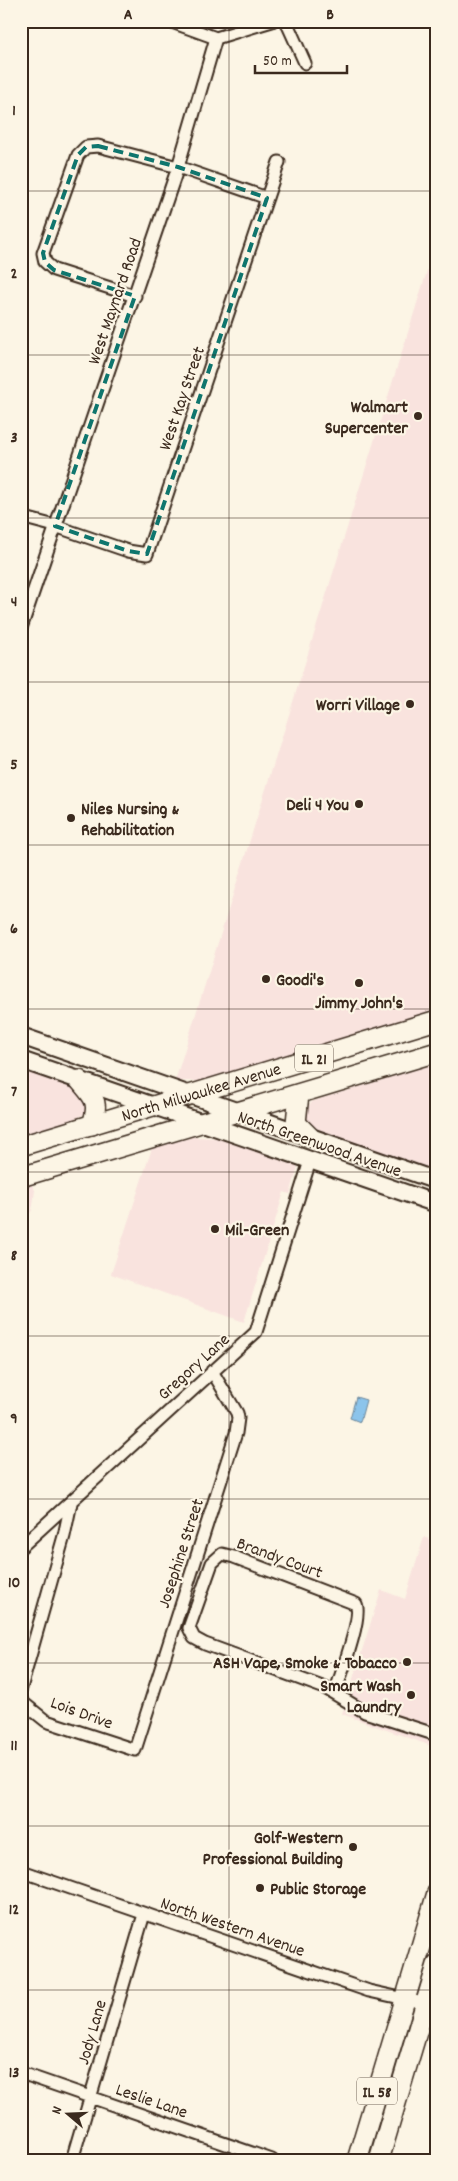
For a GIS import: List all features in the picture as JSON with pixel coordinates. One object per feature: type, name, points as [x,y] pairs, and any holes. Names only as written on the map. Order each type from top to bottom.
[{"type":"main road","name":"North Milwaukee Avenue","points":[[21,1146],[437,1020]]},
{"type":"main road","name":"North Greenwood Avenue","points":[[21,1036],[437,1180]]},
{"type":"main road","name":"North Milwaukee Avenue","points":[[21,1177],[437,1052]]},
{"type":"main road","name":"North Greenwood Avenue","points":[[21,1060],[437,1204]]},
{"type":"main road","points":[[79,1080],[96,1100],[96,1111],[92,1125]]},
{"type":"main road","points":[[299,1094],[295,1112],[296,1123],[310,1137]]},
{"type":"main road","name":"IL 58","points":[[357,2160],[437,1893]]},
{"type":"main road","name":"IL 58","points":[[380,2160],[431,2005],[437,1965]]},
{"type":"street","points":[[170,21],[216,38],[272,21]]},
{"type":"street","points":[[286,21],[305,63]]},
{"type":"street","name":"West Maynard Road","points":[[21,628],[178,167],[216,38]]},
{"type":"street","points":[[135,296],[54,270],[45,262],[43,253],[78,155],[86,147],[98,146],[178,167],[267,198]]},
{"type":"street","name":"West Kay Street","points":[[55,526],[128,551],[148,554],[279,162]]},
{"type":"street","points":[[21,517],[55,526]]},
{"type":"street","name":"Gregory Lane","points":[[21,1547],[256,1332],[310,1161]]},
{"type":"street","name":"Josephine Street","points":[[135,1750],[236,1433],[237,1413],[212,1371]]},
{"type":"street","points":[[21,1688],[64,1536],[71,1503]]},
{"type":"street","name":"Brandy Court","points":[[335,1693],[355,1629],[359,1609],[356,1604],[234,1556],[222,1554],[212,1563],[189,1628],[194,1638],[204,1644],[335,1693],[365,1712],[437,1735]]},
{"type":"street","name":"Lois Drive","points":[[21,1701],[46,1721],[135,1750]]},
{"type":"street","name":"North Western Avenue","points":[[21,1871],[369,1991],[431,2005]]},
{"type":"street","name":"Jody Lane","points":[[72,2160],[144,1914]]},
{"type":"street","name":"Leslie Lane","points":[[21,2073],[272,2160]]},
{"type":"highlighted area","points":[[98,146],[178,167],[267,198],[147,554],[128,551],[55,526],[135,296],[54,270],[45,262],[43,253],[78,155],[86,147]]},
{"type":"shaded area","points":[[437,239],[437,1009],[202,1081],[175,1081]]},
{"type":"shaded area","points":[[437,1063],[437,1173],[312,1129],[305,1122],[305,1109],[313,1101]]},
{"type":"shaded area","points":[[21,1068],[79,1088],[88,1108],[85,1114],[72,1120],[21,1135]]},
{"type":"shaded area","points":[[192,1137],[220,1138],[292,1162],[298,1167],[290,1194],[284,1192],[244,1322],[111,1274],[152,1148]]},
{"type":"shaded area","points":[[32,1185],[35,1190],[31,1212],[21,1223],[21,1188]]},
{"type":"shaded area","points":[[424,1537],[437,1542],[437,1748],[342,1714],[381,1590],[405,1599]]},
{"type":"water","points":[[356,1397],[366,1400],[360,1422],[350,1418]]},
{"type":"place","name":"Walmart Supercenter","points":[[418,416]]},
{"type":"place","name":"Worri Village","points":[[410,704]]},
{"type":"place","name":"Deli 4 You","points":[[359,804]]},
{"type":"place","name":"Niles Nursing & Rehabilitation","points":[[71,818]]},
{"type":"place","name":"Goodi's","points":[[266,979]]},
{"type":"place","name":"Jimmy John's","points":[[359,983]]},
{"type":"place","name":"Mil-Green","points":[[215,1229]]},
{"type":"place","name":"ASH Vape, Smoke & Tobacco","points":[[407,1662]]},
{"type":"place","name":"Smart Wash Laundry","points":[[411,1695]]},
{"type":"place","name":"Golf-Western Professional Building","points":[[353,1847]]},
{"type":"place","name":"Public Storage","points":[[260,1888]]}]
